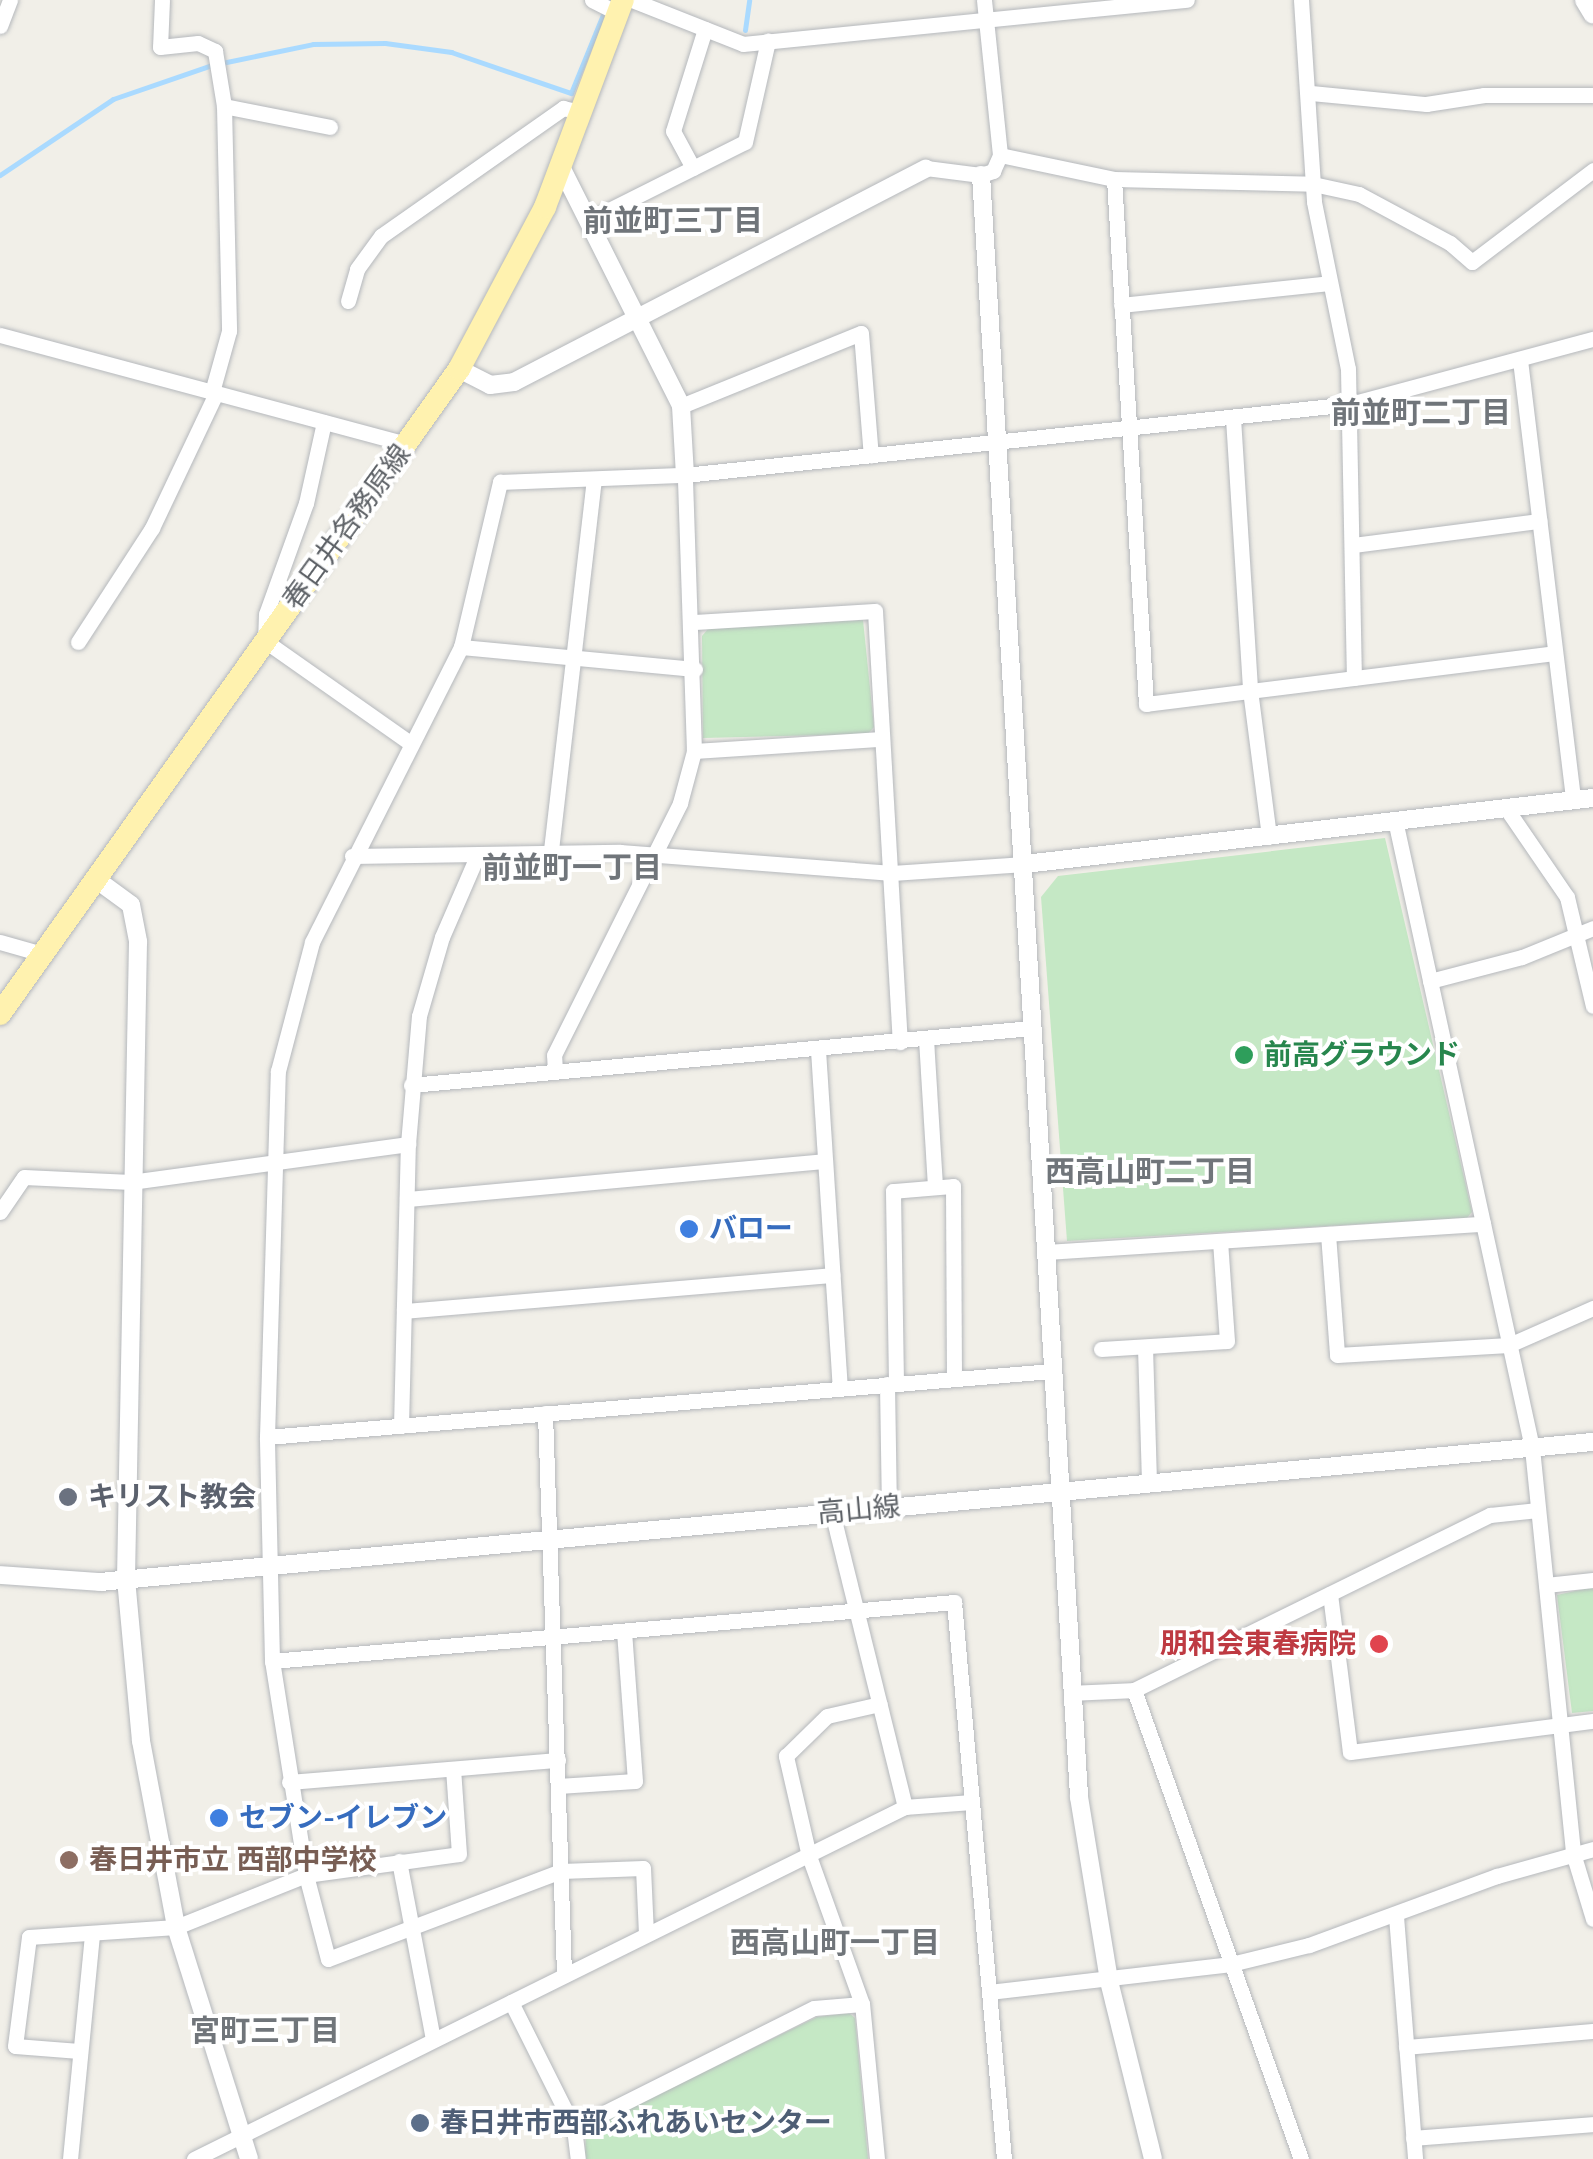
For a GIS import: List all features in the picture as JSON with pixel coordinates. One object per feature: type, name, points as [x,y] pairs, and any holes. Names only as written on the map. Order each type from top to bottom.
[{"type":"main road","name":"春日井各務原線","points":[[0,1014],[459,369],[562,168],[624,4]]},
{"type":"street","points":[[0,26],[10,0]]},
{"type":"street","points":[[78,642],[152,528],[214,393],[228,330],[224,106],[215,50],[198,43],[160,47],[162,0]]},
{"type":"street","points":[[592,0],[624,4],[705,28],[743,44],[1187,0]]},
{"type":"street","points":[[459,369],[490,385],[514,382],[634,315],[926,168],[980,175],[993,171],[1000,155],[984,0]]},
{"type":"street","points":[[1302,0],[1313,184],[1350,404],[1354,678]]},
{"type":"street","points":[[1584,0],[1593,15]]},
{"type":"street","points":[[693,168],[672,131],[705,28]]},
{"type":"street","points":[[589,220],[745,142],[768,41]]},
{"type":"street","points":[[1310,94],[1426,104],[1484,95],[1593,95]]},
{"type":"street","points":[[224,106],[330,127]]},
{"type":"street","points":[[348,302],[357,269],[380,236],[514,149],[564,108],[580,112]]},
{"type":"street","points":[[1000,155],[1114,179],[1313,184],[1359,194],[1450,243],[1472,262],[1593,170]]},
{"type":"street","points":[[555,1072],[554,1054],[680,803],[694,751],[696,669],[681,406],[562,168]]},
{"type":"street","points":[[980,175],[1079,1797],[1110,1981],[1153,2159]]},
{"type":"street","points":[[1114,179],[1146,704],[1554,653]]},
{"type":"street","points":[[1122,305],[1329,283]]},
{"type":"street","points":[[681,406],[861,333],[871,456]]},
{"type":"street","points":[[0,335],[407,444]]},
{"type":"street","points":[[646,1934],[642,1868],[560,1871],[328,1959],[306,1875],[272,1662],[266,1564],[267,1437],[278,1071],[291,1007],[312,942],[352,856],[461,647],[500,482],[685,476],[1350,404],[1593,339]]},
{"type":"street","points":[[1520,360],[1573,800]]},
{"type":"street","points":[[1233,418],[1250,690],[1268,837]]},
{"type":"street","points":[[324,422],[306,503],[266,614],[265,641],[410,743]]},
{"type":"street","points":[[551,850],[594,480]]},
{"type":"street","points":[[1353,544],[1538,521]]},
{"type":"street","points":[[694,622],[875,611],[900,1042]]},
{"type":"street","points":[[461,647],[696,669]]},
{"type":"street","points":[[694,751],[882,739]]},
{"type":"street","points":[[352,856],[551,850],[655,854],[892,873],[1025,864],[1593,798]]},
{"type":"street","points":[[1506,808],[1586,929],[1593,1006]]},
{"type":"street","points":[[1394,820],[1532,1448],[1573,1853],[1593,1919]]},
{"type":"street","points":[[401,1426],[411,1085],[424,1000],[478,854]]},
{"type":"street","points":[[98,880],[131,904],[138,942],[126,1579],[141,1741],[176,1928],[249,2159]]},
{"type":"street","points":[[1430,981],[1522,957],[1586,929]]},
{"type":"street","points":[[0,942],[42,954]]},
{"type":"street","points":[[411,1085],[1030,1028]]},
{"type":"street","points":[[926,1039],[935,1187]]},
{"type":"street","points":[[818,1050],[840,1386]]},
{"type":"street","points":[[0,1212],[24,1178],[131,1182],[408,1144]]},
{"type":"street","points":[[407,1199],[824,1160]]},
{"type":"street","points":[[889,1507],[893,1190],[952,1186],[954,1378]]},
{"type":"street","points":[[1046,1252],[1483,1224]]},
{"type":"street","points":[[1328,1234],[1337,1355],[1509,1345],[1593,1308]]},
{"type":"street","points":[[1102,1349],[1227,1341],[1220,1241]]},
{"type":"street","points":[[404,1310],[832,1275]]},
{"type":"street","points":[[1145,1348],[1149,1483]]},
{"type":"street","points":[[267,1437],[1052,1371]]},
{"type":"street","points":[[545,1413],[564,1975]]},
{"type":"street","name":"高山線","points":[[0,1575],[126,1579],[1593,1442]]},
{"type":"street","points":[[1071,1692],[1134,1690],[1490,1515],[1538,1510]]},
{"type":"street","points":[[832,1512],[906,1807]]},
{"type":"street","points":[[1546,1585],[1593,1580]]},
{"type":"street","points":[[1330,1594],[1350,1752],[1593,1720]]},
{"type":"street","points":[[272,1662],[954,1602],[1004,2159]]},
{"type":"street","points":[[558,1786],[635,1781],[624,1632]]},
{"type":"street","points":[[1134,1690],[1301,2159]]},
{"type":"street","points":[[877,2159],[862,2004],[810,1856],[786,1756],[826,1716],[880,1704]]},
{"type":"street","points":[[289,1782],[558,1760]]},
{"type":"street","points":[[79,2051],[15,2046],[29,1937],[176,1928],[306,1875],[459,1854],[453,1769]]},
{"type":"street","points":[[194,2159],[906,1807],[971,1802]]},
{"type":"street","points":[[989,1992],[1231,1964],[1396,1916],[1573,1853],[1593,1850]]},
{"type":"street","points":[[400,1861],[433,2039]]},
{"type":"street","points":[[1396,1916],[1414,2159]]},
{"type":"street","points":[[70,2159],[92,1934]]},
{"type":"street","points":[[511,2002],[574,2128],[578,2159]]},
{"type":"street","points":[[574,2128],[814,2008],[862,2004]]},
{"type":"street","points":[[1406,2047],[1593,2031]]},
{"type":"street","points":[[1413,2138],[1593,2124]]},
{"type":"green space","points":[[863,620],[874,727],[868,734],[703,738],[702,636],[708,629]]},
{"type":"green space","name":"前高グラウンド","points":[[1385,838],[1472,1212],[1467,1218],[1067,1241],[1041,897],[1058,876]]},
{"type":"green space","points":[[1593,1587],[1593,1711],[1572,1713],[1557,1595]]},
{"type":"green space","points":[[849,2013],[855,2018],[868,2159],[585,2159],[586,2129],[817,2017]]},
{"type":"waterway","points":[[0,175],[113,99],[212,65],[313,44],[385,43],[451,52],[571,93],[609,0]]},
{"type":"waterway","points":[[745,30],[749,0]]},
{"type":"place","name":"前高グラウンド","points":[[1244,1055]]},
{"type":"place","name":"バロー","points":[[689,1229]]},
{"type":"place","name":"キリスト教会","points":[[68,1497]]},
{"type":"place","name":"朋和会東春病院","points":[[1379,1644]]},
{"type":"place","name":"セブン-イレブン","points":[[219,1818]]},
{"type":"place","name":"春日井市立 西部中学校","points":[[69,1860]]},
{"type":"place","name":"春日井市西部ふれあいセンター","points":[[420,2123]]},
{"type":"district","name":"前並町三丁目","points":[[673,222]]},
{"type":"district","name":"前並町二丁目","points":[[1421,414]]},
{"type":"district","name":"前並町一丁目","points":[[572,869]]},
{"type":"district","name":"西高山町二丁目","points":[[1150,1173]]},
{"type":"district","name":"西高山町一丁目","points":[[835,1944]]},
{"type":"district","name":"宮町三丁目","points":[[265,2032]]}]
